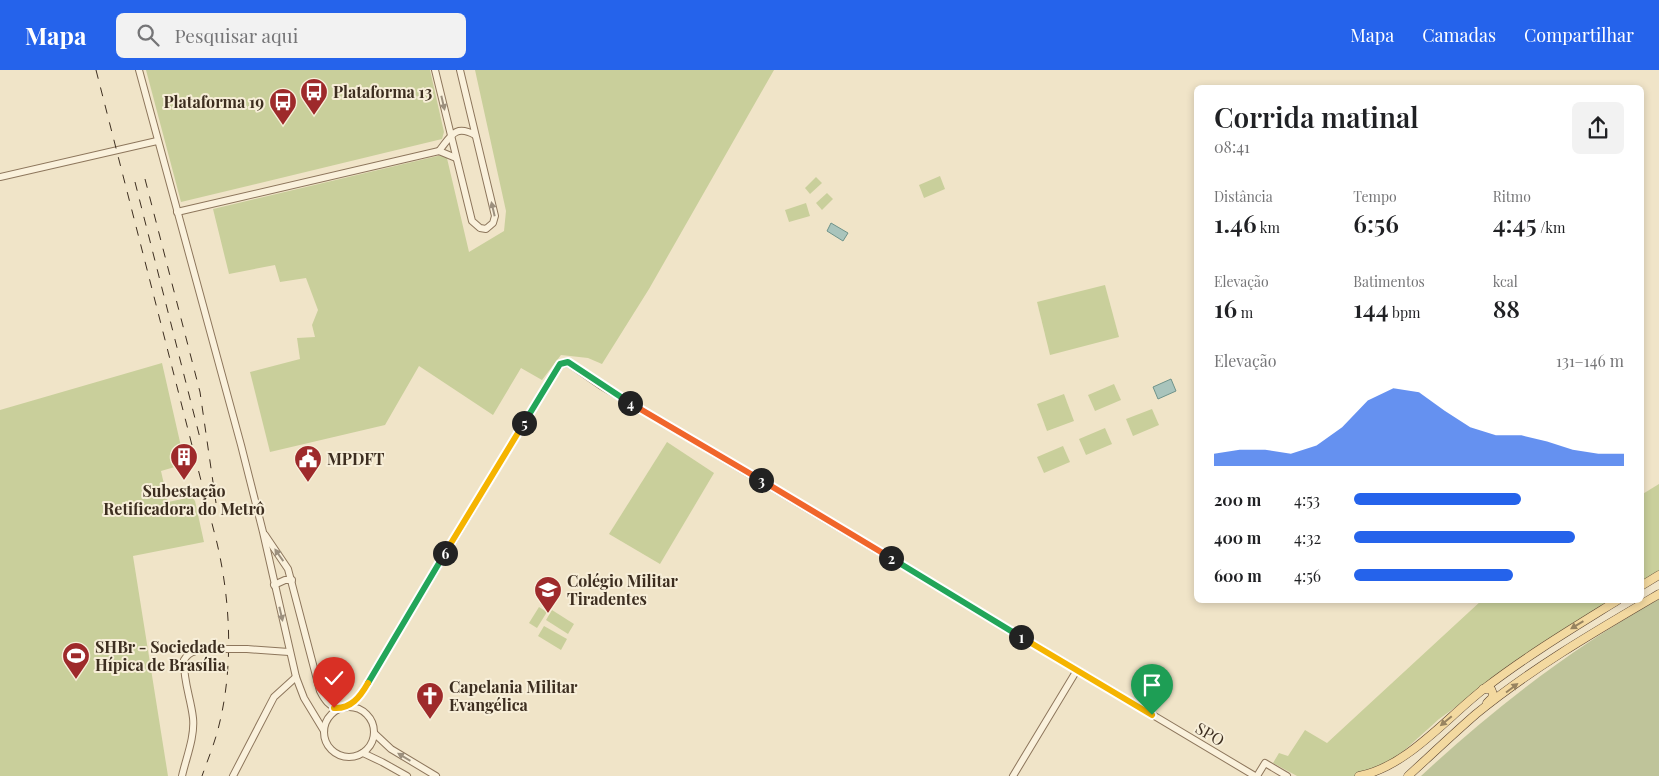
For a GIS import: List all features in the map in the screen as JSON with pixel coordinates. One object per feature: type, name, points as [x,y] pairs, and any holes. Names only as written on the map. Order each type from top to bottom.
[{"type":"main road","points":[[1644,584],[1659,575]]},
{"type":"main road","points":[[1644,603],[1659,594]]},
{"type":"main road","points":[[1359,776],[1386,768],[1404,757],[1483,689],[1542,647],[1613,603]]},
{"type":"main road","points":[[1476,714],[1589,635],[1644,603]]},
{"type":"main road","points":[[1531,674],[1524,671],[1524,665],[1542,647]]},
{"type":"main road","points":[[1408,776],[1492,698],[1491,689],[1483,689]]},
{"type":"street","points":[[139,70],[241,445],[296,677],[304,698],[324,731],[327,745],[337,754],[350,757],[363,753],[373,741],[374,734],[371,719],[361,709],[347,706],[334,708],[324,699],[320,691],[292,580],[286,564],[263,532]]},
{"type":"street","points":[[435,70],[472,221],[480,228],[486,229],[494,223],[495,216],[460,70]]},
{"type":"street","points":[[439,151],[451,136],[461,129],[475,135]]},
{"type":"street","points":[[0,177],[157,141]]},
{"type":"street","points":[[177,212],[439,151],[456,158]]},
{"type":"street","name":"SPO","points":[[347,706],[359,698],[516,434],[560,364],[568,362],[600,385],[1256,776],[1265,763],[1287,776]]},
{"type":"street","points":[[274,585],[285,580],[292,580]]},
{"type":"street","points":[[182,776],[194,727],[184,660],[190,653],[202,650],[289,652]]},
{"type":"street","points":[[1013,776],[1077,670]]},
{"type":"street","points":[[233,776],[274,697],[296,677]]},
{"type":"street","points":[[359,698],[361,709]]},
{"type":"street","points":[[324,731],[328,717],[339,708]]},
{"type":"street","points":[[374,734],[391,749],[436,776]]},
{"type":"street","points":[[363,753],[407,776]]},
{"type":"green space","points":[[146,70],[430,70],[444,132],[442,139],[181,202]]},
{"type":"green space","points":[[475,70],[774,70],[649,289],[602,364],[588,358],[561,355],[542,380],[521,368],[493,415],[419,366],[385,425],[270,452],[250,372],[300,359],[297,338],[315,337],[312,325],[318,310],[306,278],[280,282],[275,265],[229,274],[213,209],[446,154],[469,252],[504,231],[506,211]]},
{"type":"green space","points":[[940,176],[945,189],[924,198],[919,185]]},
{"type":"green space","points":[[816,177],[822,183],[810,194],[805,188]]},
{"type":"green space","points":[[827,193],[833,199],[822,210],[816,203]]},
{"type":"green space","points":[[806,203],[810,216],[789,222],[785,210]]},
{"type":"green space","points":[[1105,285],[1119,337],[1050,355],[1037,302]]},
{"type":"green space","points":[[162,363],[185,464],[161,471],[168,502],[192,497],[195,501],[204,542],[133,556],[168,776],[0,776],[0,410]]},
{"type":"green space","points":[[1114,384],[1121,400],[1095,411],[1088,395]]},
{"type":"green space","points":[[1064,394],[1074,421],[1047,431],[1037,404]]},
{"type":"green space","points":[[1152,409],[1159,425],[1133,436],[1126,419]]},
{"type":"green space","points":[[1105,428],[1112,444],[1086,455],[1079,439]]},
{"type":"green space","points":[[667,442],[714,473],[660,564],[609,534]]},
{"type":"green space","points":[[1063,446],[1070,462],[1044,473],[1037,457]]},
{"type":"green space","points":[[1659,484],[1659,573],[1644,581],[1644,493]]},
{"type":"green space","points":[[1659,599],[1659,776],[1421,776],[1505,703],[1535,680],[1595,638]]},
{"type":"green space","points":[[1479,603],[1609,603],[1556,635],[1439,719],[1376,776],[1297,776],[1273,763],[1279,753],[1288,756],[1305,730],[1327,743]]},
{"type":"green space","points":[[539,607],[547,612],[537,628],[529,623]]},
{"type":"green space","points":[[552,610],[574,624],[568,634],[546,620]]},
{"type":"green space","points":[[544,626],[567,639],[561,650],[538,636]]},
{"type":"water","points":[[831,223],[848,233],[843,241],[827,231]]},
{"type":"water","points":[[1171,379],[1176,391],[1158,399],[1153,387]]},
{"type":"railway","points":[[96,70],[222,566],[229,638],[226,686],[217,733],[202,776]]},
{"type":"railway","points":[[145,179],[200,392],[216,503]]},
{"type":"railway","points":[[135,182],[201,442]]},
{"type":"place","name":"Plataforma 13","points":[[314,116]]},
{"type":"place","name":"Plataforma 19","points":[[283,126]]},
{"type":"place","name":"Subestação Retificadora do Metrô","points":[[184,481]]},
{"type":"place","name":"MPDFT","points":[[308,483]]},
{"type":"place","name":"Colégio Militar Tiradentes","points":[[548,614]]},
{"type":"place","name":"SHBr - Sociedade Hípica de Brasília","points":[[76,680]]},
{"type":"place","name":"Capelania Militar Evangélica","points":[[430,720]]},
{"type":"route","points":[[334,708],[347,706],[359,698],[560,364],[568,362],[600,385],[1152,715]]}]
